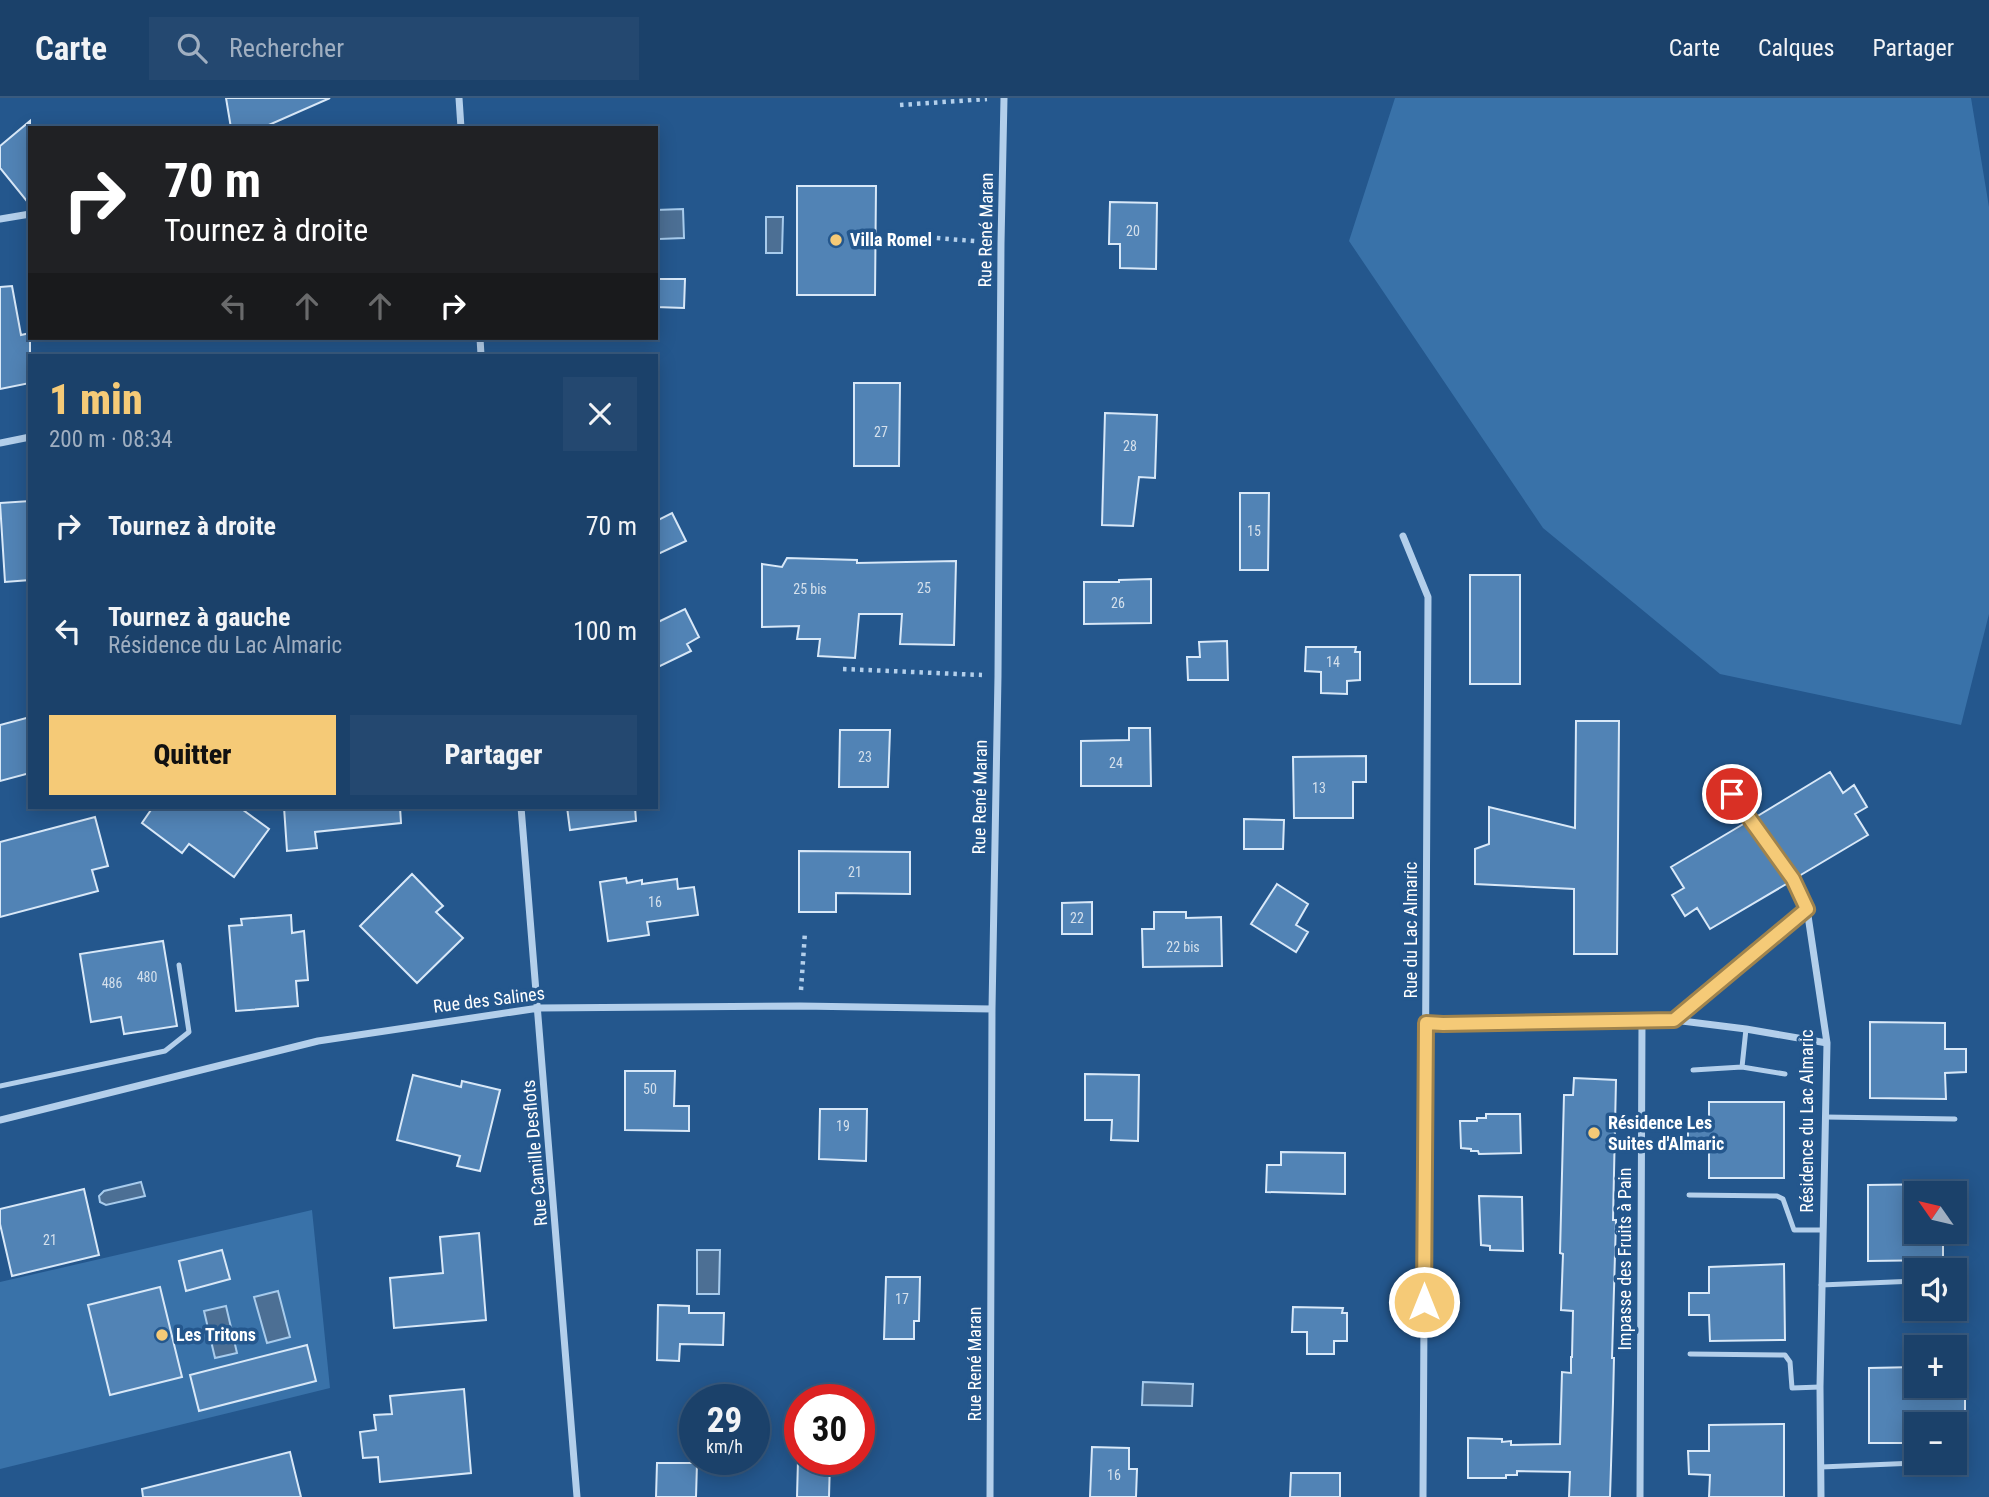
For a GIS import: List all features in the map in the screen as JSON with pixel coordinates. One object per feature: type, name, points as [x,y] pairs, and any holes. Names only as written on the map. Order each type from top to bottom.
[{"type":"street","points":[[458,98],[461,126]]},
{"type":"street","name":"Rue René Maran","points":[[990,1497],[992,1009],[1004,98]]},
{"type":"street","points":[[0,219],[28,214]]},
{"type":"street","points":[[0,443],[28,437]]},
{"type":"street","name":"Rue du Lac Almaric","points":[[1402,536],[1428,597],[1423,1497]]},
{"type":"street","name":"Résidence du Lac Almaric","points":[[1717,773],[1793,879],[1807,909],[1827,1042],[1821,1285],[1821,1497]]},
{"type":"street","name":"Rue Camille Desflots","points":[[521,809],[577,1497]]},
{"type":"street","points":[[1674,1020],[1807,909]]},
{"type":"street","name":"Rue des Salines","points":[[0,1120],[318,1041],[539,1008],[800,1006],[992,1009]]},
{"type":"street","points":[[1426,1023],[1674,1020],[1827,1042]]},
{"type":"street","name":"Impasse des Fruits à Pain","points":[[1640,1497],[1642,1021]]},
{"type":"lane","points":[[0,1086],[165,1051],[177,1043],[189,1032],[178,965]]},
{"type":"lane","points":[[1742,1067],[1746,1029]]},
{"type":"lane","points":[[1693,1070],[1742,1067],[1785,1074]]},
{"type":"lane","points":[[1825,1117],[1955,1119]]},
{"type":"lane","points":[[1689,1195],[1777,1196],[1783,1199],[1794,1230],[1823,1230]]},
{"type":"lane","points":[[1821,1285],[1904,1282]]},
{"type":"lane","points":[[1690,1354],[1785,1355],[1790,1362],[1792,1388],[1820,1387]]},
{"type":"lane","points":[[1821,1467],[1904,1464]]},
{"type":"path","points":[[900,106],[988,99]]},
{"type":"path","points":[[886,233],[1001,243]]},
{"type":"path","points":[[843,669],[998,676]]},
{"type":"path","points":[[800,1006],[805,932]]},
{"type":"shaded area","points":[[1395,98],[1971,98],[1989,207],[1989,614],[1961,725],[1720,674],[1543,528],[1349,241]]},
{"type":"shaded area","points":[[683,209],[684,238],[659,239],[658,210]]},
{"type":"shaded area","points":[[766,217],[783,217],[782,253],[766,253]]},
{"type":"shaded area","points":[[141,1182],[145,1196],[106,1205],[100,1202],[99,1196],[104,1191]]},
{"type":"shaded area","name":"Les Tritons","points":[[312,1210],[330,1388],[0,1469],[0,1282]]},
{"type":"shaded area","points":[[697,1250],[720,1250],[719,1294],[697,1294]]},
{"type":"shaded area","points":[[278,1291],[290,1337],[267,1343],[254,1297]]},
{"type":"shaded area","points":[[226,1306],[237,1353],[215,1358],[204,1311]]},
{"type":"shaded area","points":[[1143,1382],[1193,1384],[1192,1406],[1142,1405]]},
{"type":"building","points":[[226,98],[330,98],[267,126],[231,126]]},
{"type":"building","points":[[30,121],[28,203],[0,168],[0,146]]},
{"type":"building","name":"Villa Romel","points":[[797,186],[876,186],[875,295],[797,295]]},
{"type":"building","points":[[1110,202],[1157,203],[1156,269],[1120,268],[1120,244],[1109,244]]},
{"type":"building","points":[[658,279],[685,279],[684,308],[658,307]]},
{"type":"building","points":[[12,286],[21,335],[28,333],[30,354],[28,383],[0,389],[0,287]]},
{"type":"building","points":[[854,383],[900,383],[899,466],[854,466]]},
{"type":"building","points":[[1105,413],[1157,415],[1155,478],[1139,477],[1133,526],[1102,525]]},
{"type":"building","points":[[1240,493],[1269,493],[1268,570],[1240,570]]},
{"type":"building","points":[[28,501],[28,580],[5,582],[0,503]]},
{"type":"building","points":[[672,513],[686,541],[658,554],[658,520]]},
{"type":"building","points":[[787,558],[857,560],[857,563],[956,561],[954,645],[900,644],[902,614],[859,614],[855,658],[818,656],[820,639],[797,639],[799,626],[762,627],[762,564],[782,567]]},
{"type":"building","points":[[1470,575],[1520,575],[1520,684],[1470,684]]},
{"type":"building","points":[[1151,579],[1151,623],[1084,624],[1084,582]]},
{"type":"building","points":[[685,609],[699,637],[687,644],[691,651],[658,667],[658,622]]},
{"type":"building","points":[[1227,641],[1228,680],[1188,680],[1187,657],[1200,657],[1199,642]]},
{"type":"building","points":[[1306,647],[1356,647],[1355,652],[1360,652],[1360,680],[1347,681],[1347,694],[1321,693],[1321,672],[1305,671]]},
{"type":"building","points":[[28,718],[28,774],[0,781],[0,725]]},
{"type":"building","points":[[1576,721],[1619,721],[1617,954],[1574,954],[1574,889],[1475,884],[1475,849],[1489,844],[1489,807],[1575,828]]},
{"type":"building","points":[[1129,728],[1150,728],[1151,786],[1081,786],[1081,741],[1129,740]]},
{"type":"building","points":[[840,730],[890,730],[888,787],[839,787]]},
{"type":"building","points":[[1366,756],[1366,782],[1353,782],[1353,818],[1294,818],[1293,757]]},
{"type":"building","points":[[1830,772],[1843,793],[1854,785],[1867,807],[1855,814],[1868,835],[1799,876],[1756,817]]},
{"type":"building","points":[[152,809],[242,809],[269,829],[234,877],[189,844],[182,853],[142,823]]},
{"type":"building","points":[[284,809],[400,809],[401,823],[315,832],[317,848],[287,851]]},
{"type":"building","points":[[567,809],[635,809],[636,821],[570,830]]},
{"type":"building","points":[[95,817],[108,866],[92,870],[98,891],[0,917],[0,842]]},
{"type":"building","points":[[1244,819],[1284,820],[1283,849],[1244,849]]},
{"type":"building","points":[[1745,823],[1788,883],[1710,929],[1697,908],[1685,916],[1672,895],[1684,888],[1671,867]]},
{"type":"building","points":[[799,851],[910,852],[910,894],[836,893],[836,912],[799,912]]},
{"type":"building","points":[[412,874],[443,906],[436,912],[463,938],[417,983],[360,926]]},
{"type":"building","points":[[626,878],[627,883],[642,880],[642,884],[677,879],[678,889],[694,887],[698,915],[647,922],[649,935],[608,941],[600,882]]},
{"type":"building","points":[[1277,884],[1308,904],[1296,925],[1308,932],[1296,952],[1251,924]]},
{"type":"building","points":[[1092,902],[1092,934],[1062,934],[1062,903]]},
{"type":"building","points":[[1154,912],[1186,912],[1186,918],[1221,917],[1222,966],[1143,967],[1142,929],[1154,929]]},
{"type":"building","points":[[291,915],[292,933],[304,931],[308,980],[296,981],[298,1006],[236,1011],[229,926],[242,925],[241,919]]},
{"type":"building","points":[[163,941],[177,1026],[124,1034],[121,1017],[91,1022],[80,954]]},
{"type":"building","points":[[1870,1022],[1945,1023],[1945,1049],[1966,1049],[1966,1072],[1945,1073],[1946,1099],[1870,1098]]},
{"type":"building","points":[[625,1071],[675,1071],[674,1106],[689,1106],[689,1131],[625,1130]]},
{"type":"building","points":[[1085,1074],[1139,1075],[1138,1141],[1111,1140],[1112,1120],[1085,1120]]},
{"type":"building","points":[[413,1075],[461,1087],[462,1081],[500,1090],[480,1171],[457,1166],[460,1156],[397,1140]]},
{"type":"building","points":[[1574,1078],[1616,1080],[1610,1497],[1569,1497],[1570,1472],[1517,1471],[1517,1475],[1506,1475],[1506,1478],[1468,1478],[1468,1438],[1502,1439],[1502,1442],[1511,1441],[1511,1445],[1560,1444],[1562,1372],[1571,1373],[1573,1311],[1561,1310],[1564,1095],[1573,1095]]},
{"type":"building","points":[[1709,1102],[1784,1102],[1784,1178],[1709,1178],[1709,1152],[1688,1152],[1688,1129],[1709,1128]]},
{"type":"building","points":[[820,1109],[867,1109],[866,1161],[819,1159]]},
{"type":"building","points":[[1486,1114],[1520,1114],[1521,1153],[1479,1154],[1478,1151],[1461,1148],[1460,1121],[1477,1121],[1477,1118],[1486,1118]]},
{"type":"building","points":[[1281,1152],[1345,1153],[1345,1194],[1266,1192],[1267,1165],[1281,1165]]},
{"type":"building","points":[[1868,1185],[1904,1185],[1904,1244],[1943,1244],[1943,1258],[1868,1261]]},
{"type":"building","points":[[84,1189],[99,1255],[12,1276],[0,1224],[0,1209]]},
{"type":"building","points":[[1479,1196],[1522,1197],[1523,1251],[1490,1250],[1490,1246],[1481,1245]]},
{"type":"building","points":[[479,1233],[486,1320],[394,1328],[390,1278],[443,1273],[440,1237]]},
{"type":"building","points":[[222,1250],[230,1279],[186,1291],[179,1261]]},
{"type":"building","points":[[1784,1264],[1785,1340],[1710,1341],[1709,1315],[1689,1315],[1689,1293],[1709,1293],[1709,1267]]},
{"type":"building","points":[[886,1277],[920,1277],[919,1321],[914,1321],[914,1339],[884,1339]]},
{"type":"building","points":[[160,1287],[182,1377],[110,1395],[88,1305]]},
{"type":"building","points":[[658,1305],[689,1306],[689,1313],[724,1313],[723,1345],[680,1344],[679,1361],[657,1360]]},
{"type":"building","points":[[1293,1307],[1343,1308],[1342,1313],[1347,1313],[1347,1341],[1334,1341],[1334,1354],[1307,1354],[1307,1332],[1292,1332]]},
{"type":"building","points":[[307,1345],[316,1381],[199,1411],[190,1375]]},
{"type":"building","points":[[1904,1367],[1904,1398],[1965,1398],[1965,1412],[1904,1412],[1904,1443],[1869,1443],[1869,1368]]},
{"type":"building","points":[[464,1389],[471,1473],[380,1482],[378,1457],[363,1458],[360,1432],[376,1430],[374,1415],[392,1414],[390,1396]]},
{"type":"building","points":[[1784,1424],[1784,1497],[1709,1497],[1710,1475],[1689,1474],[1688,1451],[1709,1451],[1709,1425]]},
{"type":"building","points":[[1092,1447],[1129,1448],[1129,1469],[1137,1469],[1136,1497],[1090,1497]]},
{"type":"building","points":[[290,1452],[301,1497],[143,1497],[142,1489]]},
{"type":"building","points":[[657,1463],[679,1463],[679,1475],[697,1475],[696,1497],[656,1497]]},
{"type":"building","points":[[1291,1473],[1340,1473],[1340,1497],[1290,1497]]},
{"type":"building","points":[[798,1475],[830,1475],[829,1497],[797,1497]]},
{"type":"place","name":"Villa Romel","points":[[836,240]]},
{"type":"place","name":"Résidence Les Suites d'Almaric","points":[[1594,1133]]},
{"type":"place","name":"Les Tritons","points":[[162,1335]]},
{"type":"route","points":[[1424,1302],[1426,1023],[1674,1020],[1807,909],[1793,879],[1732,794]]}]
